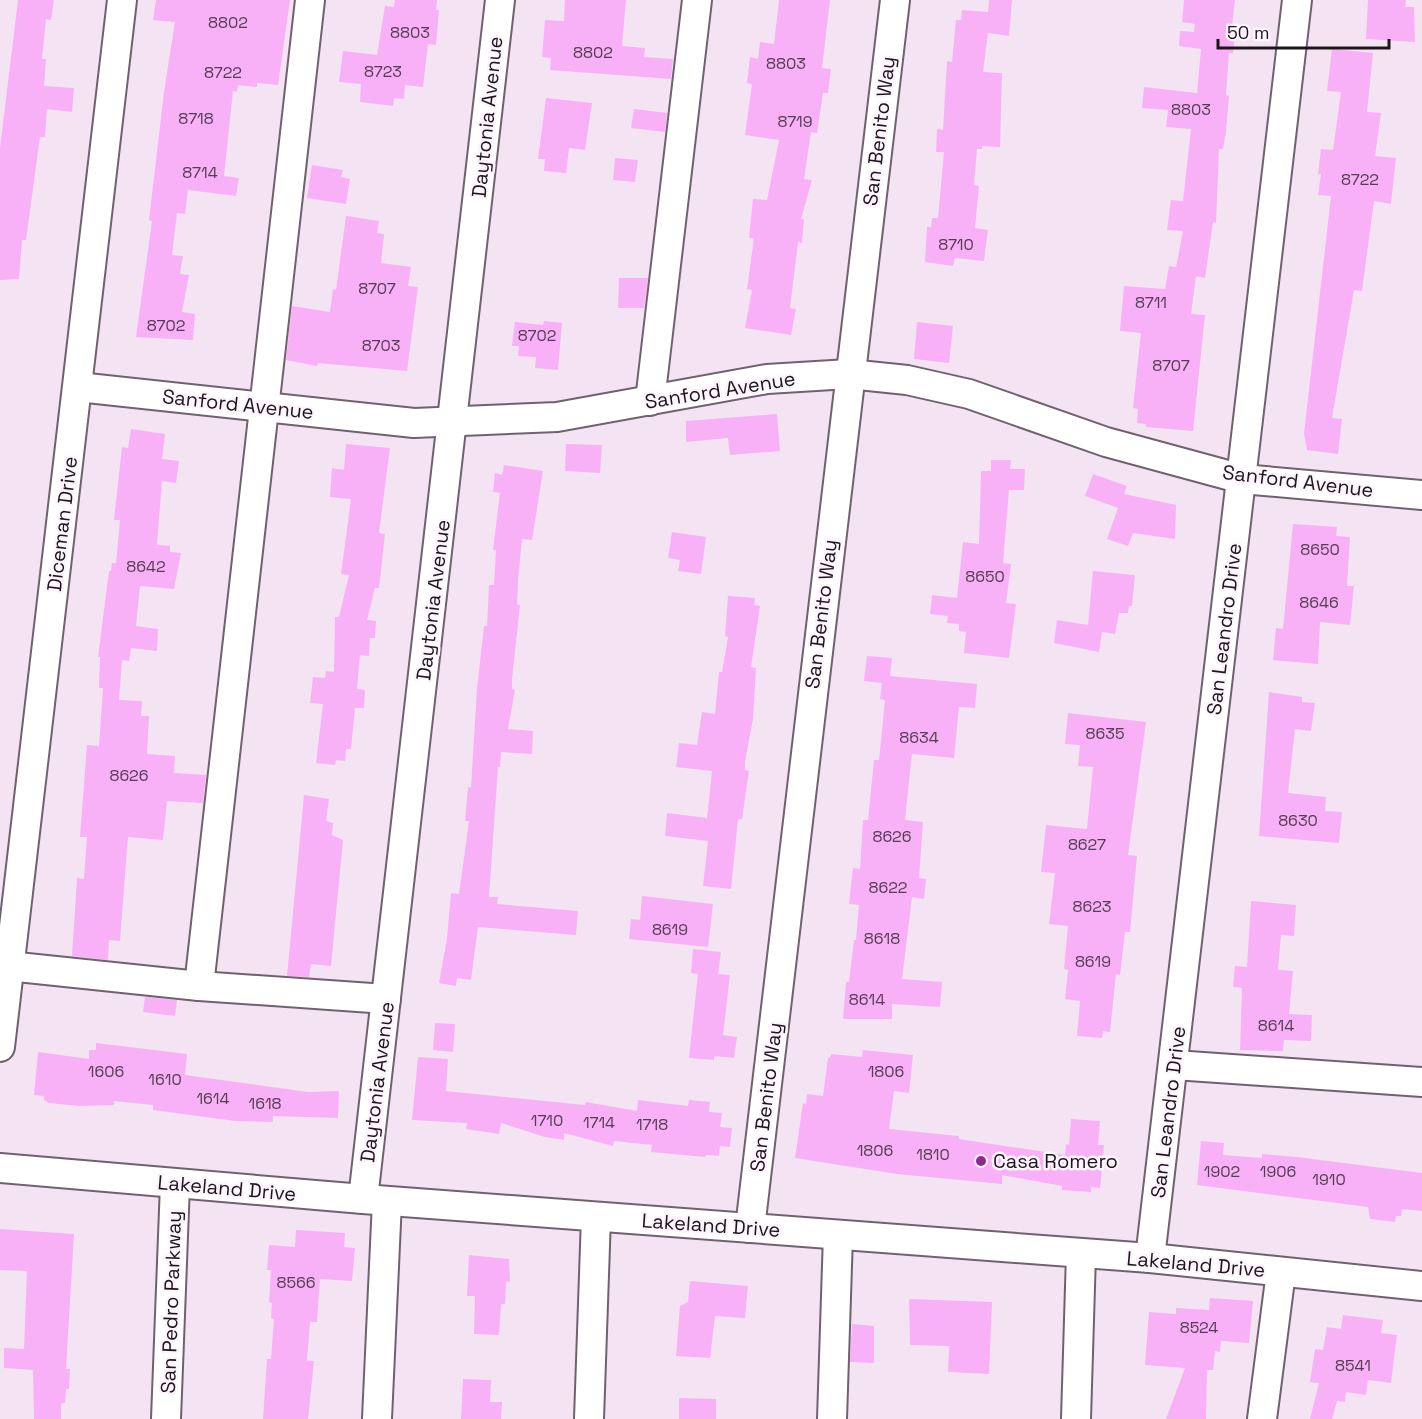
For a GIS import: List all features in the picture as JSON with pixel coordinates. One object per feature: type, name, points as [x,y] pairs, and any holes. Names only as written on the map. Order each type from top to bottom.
[{"type":"street","name":"Diceman Drive","points":[[0,1047],[122,0]]},
{"type":"street","points":[[199,986],[310,0]]},
{"type":"street","name":"Daytonia Avenue","points":[[377,1419],[375,1200],[386,999],[500,0]]},
{"type":"street","points":[[650,401],[697,0]]},
{"type":"street","name":"San Benito Way","points":[[750,1228],[849,374],[895,0]]},
{"type":"street","name":"San Leandro Drive","points":[[1150,1258],[1296,0]]},
{"type":"street","name":"Sanford Avenue","points":[[78,387],[414,423],[453,423],[557,417],[767,379],[849,374],[906,380],[969,394],[1106,442],[1242,479],[1422,495]]},
{"type":"street","points":[[8,966],[199,986],[386,999]]},
{"type":"street","points":[[1174,1065],[1422,1082]]},
{"type":"street","name":"Lakeland Drive","points":[[0,1168],[375,1200],[1150,1258],[1422,1286]]},
{"type":"street","name":"San Pedro Parkway","points":[[166,1419],[175,1184]]},
{"type":"street","points":[[589,1419],[596,1217]]},
{"type":"street","points":[[832,1419],[838,1235]]},
{"type":"street","points":[[1076,1419],[1081,1254]]},
{"type":"street","points":[[1262,1419],[1281,1272]]},
{"type":"building","points":[[18,0],[54,0],[51,20],[46,19],[42,59],[46,59],[44,86],[74,88],[72,112],[47,109],[45,137],[40,137],[26,240],[22,240],[19,279],[0,280],[0,148]]},
{"type":"building","points":[[156,0],[290,0],[278,85],[257,83],[257,87],[238,85],[237,92],[233,91],[224,176],[239,178],[236,196],[188,190],[185,214],[177,213],[172,255],[183,256],[180,274],[189,275],[182,312],[195,314],[193,340],[136,337],[152,221],[149,220],[164,92],[175,22],[153,20]]},
{"type":"building","points":[[395,0],[437,0],[436,10],[439,10],[436,45],[428,44],[423,87],[405,85],[404,99],[394,98],[393,106],[360,102],[361,84],[339,82],[343,51],[377,55],[385,6],[394,7]]},
{"type":"building","points":[[565,0],[626,0],[622,46],[645,48],[644,57],[673,59],[671,79],[550,70],[551,58],[542,57],[545,20],[564,21]]},
{"type":"building","points":[[779,0],[830,0],[822,68],[831,69],[828,93],[823,93],[817,133],[811,132],[804,179],[812,180],[801,219],[804,219],[802,243],[798,242],[790,308],[796,309],[791,335],[745,328],[752,290],[747,289],[754,238],[749,238],[753,199],[767,200],[779,140],[745,135],[752,84],[747,83],[750,57],[758,59],[760,42],[774,44]]},
{"type":"building","points":[[989,0],[1012,0],[1009,36],[988,33],[983,72],[1002,73],[1000,147],[982,146],[982,149],[977,149],[974,185],[979,186],[975,228],[988,230],[984,261],[955,258],[953,266],[925,262],[927,227],[931,227],[932,218],[938,218],[944,152],[936,152],[937,129],[943,130],[947,61],[952,62],[956,20],[961,20],[962,10],[988,12]]},
{"type":"building","points":[[1184,0],[1235,0],[1231,35],[1235,36],[1233,53],[1229,53],[1226,95],[1229,96],[1226,132],[1223,149],[1219,149],[1216,223],[1213,222],[1205,278],[1196,276],[1191,314],[1205,315],[1193,431],[1146,427],[1146,424],[1137,423],[1138,409],[1133,408],[1141,333],[1120,331],[1124,286],[1165,289],[1169,266],[1176,267],[1183,231],[1167,230],[1171,200],[1183,201],[1191,129],[1166,127],[1168,110],[1142,108],[1144,87],[1197,93],[1201,49],[1179,46],[1180,31],[1194,32],[1195,24],[1182,22]]},
{"type":"building","points":[[1368,0],[1406,0],[1405,7],[1414,7],[1415,42],[1366,39]]},
{"type":"building","points":[[1332,49],[1373,53],[1367,112],[1381,113],[1375,156],[1396,158],[1391,204],[1374,201],[1362,291],[1354,290],[1332,418],[1342,419],[1338,454],[1307,450],[1304,434],[1331,196],[1318,195],[1321,174],[1318,174],[1321,149],[1333,150],[1341,92],[1327,91]]},
{"type":"building","points":[[546,98],[592,103],[585,150],[569,148],[566,173],[544,171],[545,159],[538,159]]},
{"type":"building","points":[[634,109],[667,113],[665,132],[631,128]]},
{"type":"building","points":[[615,158],[638,160],[635,182],[613,180]]},
{"type":"building","points":[[312,165],[343,170],[341,177],[350,179],[346,204],[307,198]]},
{"type":"building","points":[[346,216],[379,221],[377,233],[384,234],[381,263],[411,267],[408,286],[418,287],[407,371],[318,363],[317,366],[286,360],[292,306],[330,312],[333,289],[336,290]]},
{"type":"building","points":[[619,278],[648,278],[644,308],[618,308]]},
{"type":"building","points":[[544,321],[562,323],[558,370],[535,368],[536,357],[518,356],[519,346],[512,346],[515,322],[543,325]]},
{"type":"building","points":[[917,322],[953,326],[949,363],[914,359]]},
{"type":"building","points":[[777,414],[780,451],[730,455],[728,438],[686,442],[686,421]]},
{"type":"building","points":[[131,429],[165,434],[162,459],[179,461],[176,483],[162,481],[157,545],[170,546],[170,552],[181,553],[174,589],[140,586],[136,626],[158,629],[157,651],[131,648],[129,661],[122,660],[119,700],[142,701],[141,716],[149,716],[147,754],[175,756],[174,773],[206,775],[203,803],[167,801],[163,840],[128,837],[120,941],[109,940],[108,960],[72,956],[77,878],[84,879],[87,837],[80,837],[87,745],[99,746],[103,688],[99,688],[100,657],[98,657],[109,571],[111,571],[112,563],[116,563],[120,520],[114,520],[122,447],[128,448]]},
{"type":"building","points":[[346,444],[390,448],[379,533],[385,534],[379,588],[375,588],[367,620],[376,621],[375,638],[370,638],[369,656],[360,655],[357,689],[365,690],[364,708],[355,708],[351,749],[346,749],[345,761],[336,760],[335,765],[316,763],[323,704],[310,703],[313,677],[325,678],[326,671],[334,672],[335,617],[339,617],[349,575],[341,574],[351,499],[330,497],[332,468],[344,470]]},
{"type":"building","points":[[566,444],[602,445],[600,473],[565,471]]},
{"type":"building","points":[[991,460],[1011,460],[1010,469],[1025,469],[1024,490],[1009,490],[1003,563],[1011,564],[1006,603],[1016,604],[1009,658],[964,653],[966,632],[959,631],[959,624],[947,623],[948,616],[930,614],[932,595],[957,598],[963,542],[979,544],[981,471],[991,471]]},
{"type":"building","points":[[504,465],[543,471],[532,540],[522,539],[517,605],[520,605],[512,679],[512,689],[515,690],[508,729],[533,731],[532,754],[501,752],[489,897],[498,897],[497,904],[578,911],[576,935],[478,927],[471,980],[457,978],[456,986],[439,983],[447,938],[451,893],[459,894],[469,821],[465,821],[468,787],[471,788],[477,689],[484,626],[487,626],[489,585],[494,585],[496,550],[493,550],[500,493],[493,492],[495,473],[502,475]]},
{"type":"building","points":[[1093,474],[1127,486],[1124,494],[1176,505],[1175,539],[1133,533],[1128,546],[1107,539],[1118,508],[1085,496]]},
{"type":"building","points":[[1293,524],[1337,527],[1336,536],[1350,537],[1347,586],[1354,586],[1350,625],[1320,622],[1318,664],[1273,660],[1276,628],[1283,629]]},
{"type":"building","points":[[672,532],[706,537],[701,574],[678,571],[680,560],[668,558]]},
{"type":"building","points":[[1093,571],[1135,575],[1132,606],[1129,606],[1128,613],[1119,613],[1115,634],[1102,632],[1099,652],[1054,643],[1057,620],[1088,625]]},
{"type":"building","points":[[728,596],[755,598],[754,605],[760,606],[751,667],[756,668],[753,719],[745,762],[745,770],[749,771],[742,819],[738,819],[731,889],[703,886],[708,841],[665,836],[667,813],[707,818],[712,771],[676,767],[679,743],[697,745],[702,712],[715,714],[719,672],[722,672],[728,637],[725,636]]},
{"type":"building","points":[[867,656],[892,658],[890,676],[977,684],[975,708],[959,707],[954,758],[912,754],[905,820],[923,822],[919,878],[926,879],[924,899],[912,897],[902,979],[942,982],[940,1007],[892,1004],[892,1019],[843,1019],[846,982],[849,982],[859,905],[849,904],[853,868],[860,869],[863,820],[868,820],[874,760],[879,760],[885,700],[880,699],[882,683],[864,681]]},
{"type":"building","points":[[1269,692],[1302,697],[1302,702],[1315,703],[1311,731],[1295,729],[1288,793],[1326,797],[1325,811],[1342,812],[1339,843],[1259,836]]},
{"type":"building","points":[[1068,713],[1146,722],[1128,855],[1137,856],[1130,932],[1125,932],[1120,975],[1116,974],[1110,1032],[1103,1031],[1102,1038],[1077,1036],[1080,1001],[1065,999],[1068,970],[1064,969],[1068,926],[1049,924],[1055,873],[1041,872],[1046,825],[1087,829],[1093,767],[1078,766],[1080,745],[1065,744]]},
{"type":"building","points":[[304,795],[329,799],[326,821],[333,823],[332,835],[343,840],[331,966],[311,964],[309,977],[287,976]]},
{"type":"building","points":[[642,896],[713,904],[708,947],[629,939],[631,919],[640,920]]},
{"type":"building","points":[[1251,901],[1296,905],[1294,936],[1281,935],[1278,970],[1293,971],[1289,1014],[1312,1015],[1311,1041],[1284,1040],[1283,1051],[1240,1050],[1242,988],[1233,987],[1235,966],[1247,967]]},
{"type":"building","points":[[693,949],[721,952],[718,974],[730,975],[723,1035],[737,1037],[734,1058],[714,1056],[714,1060],[689,1058],[698,974],[691,973]]},
{"type":"building","points":[[145,997],[177,1000],[175,1016],[143,1012]]},
{"type":"building","points":[[435,1023],[455,1024],[453,1052],[433,1050]]},
{"type":"building","points":[[96,1043],[187,1054],[185,1075],[308,1092],[339,1091],[338,1118],[273,1116],[273,1122],[235,1121],[153,1110],[153,1105],[114,1101],[114,1105],[79,1106],[49,1103],[44,1100],[44,1096],[34,1095],[38,1052],[89,1059],[89,1050],[96,1050]]},
{"type":"building","points":[[863,1050],[913,1055],[909,1093],[894,1091],[889,1129],[959,1136],[959,1139],[1065,1155],[1066,1144],[1069,1145],[1071,1119],[1100,1121],[1098,1145],[1104,1145],[1100,1188],[1091,1187],[1091,1192],[1062,1190],[1062,1186],[1002,1175],[1002,1184],[897,1174],[795,1158],[803,1103],[806,1104],[807,1094],[823,1096],[828,1058],[831,1054],[862,1057]]},
{"type":"building","points":[[418,1057],[448,1059],[446,1091],[585,1105],[586,1102],[637,1111],[638,1100],[688,1106],[689,1100],[710,1102],[709,1112],[722,1113],[720,1127],[732,1128],[730,1147],[720,1146],[719,1156],[706,1155],[705,1157],[651,1152],[652,1145],[614,1141],[613,1146],[564,1133],[564,1140],[545,1137],[501,1123],[499,1134],[466,1129],[467,1123],[412,1120]]},
{"type":"building","points":[[1201,1141],[1224,1143],[1223,1155],[1262,1158],[1262,1154],[1297,1157],[1422,1173],[1422,1211],[1402,1209],[1401,1216],[1396,1216],[1395,1222],[1370,1219],[1368,1207],[1197,1185]]},
{"type":"building","points":[[0,1229],[74,1234],[66,1369],[70,1369],[69,1389],[66,1389],[65,1403],[61,1403],[61,1419],[34,1419],[33,1370],[4,1368],[4,1348],[24,1349],[27,1271],[0,1270]]},
{"type":"building","points":[[296,1230],[345,1233],[344,1247],[355,1248],[352,1281],[320,1279],[317,1322],[310,1322],[307,1361],[314,1361],[308,1419],[263,1419],[267,1359],[271,1359],[274,1319],[271,1318],[272,1303],[269,1302],[271,1270],[267,1270],[269,1245],[295,1247]]},
{"type":"building","points":[[469,1255],[509,1259],[510,1282],[506,1281],[505,1304],[501,1304],[499,1335],[474,1334],[475,1296],[467,1296]]},
{"type":"building","points":[[690,1281],[748,1286],[745,1318],[715,1316],[710,1358],[676,1356],[680,1306],[688,1302]]},
{"type":"building","points":[[1210,1298],[1253,1301],[1249,1343],[1221,1341],[1220,1352],[1215,1351],[1213,1370],[1207,1370],[1206,1419],[1166,1419],[1185,1368],[1145,1365],[1149,1312],[1176,1314],[1176,1308],[1209,1310]]},
{"type":"building","points":[[909,1299],[992,1302],[989,1374],[948,1372],[949,1346],[910,1345]]},
{"type":"building","points":[[1343,1315],[1383,1320],[1381,1333],[1397,1335],[1391,1383],[1368,1380],[1366,1395],[1346,1392],[1345,1402],[1337,1401],[1332,1419],[1310,1419],[1319,1383],[1310,1382],[1315,1349],[1323,1350],[1327,1327],[1341,1329]]},
{"type":"building","points":[[852,1324],[874,1326],[874,1363],[850,1362]]},
{"type":"building","points":[[463,1379],[491,1380],[490,1402],[502,1402],[501,1419],[461,1419]]},
{"type":"building","points":[[679,1398],[716,1399],[716,1419],[679,1419]]},
{"type":"place","name":"Casa Romero","points":[[981,1161]]}]
